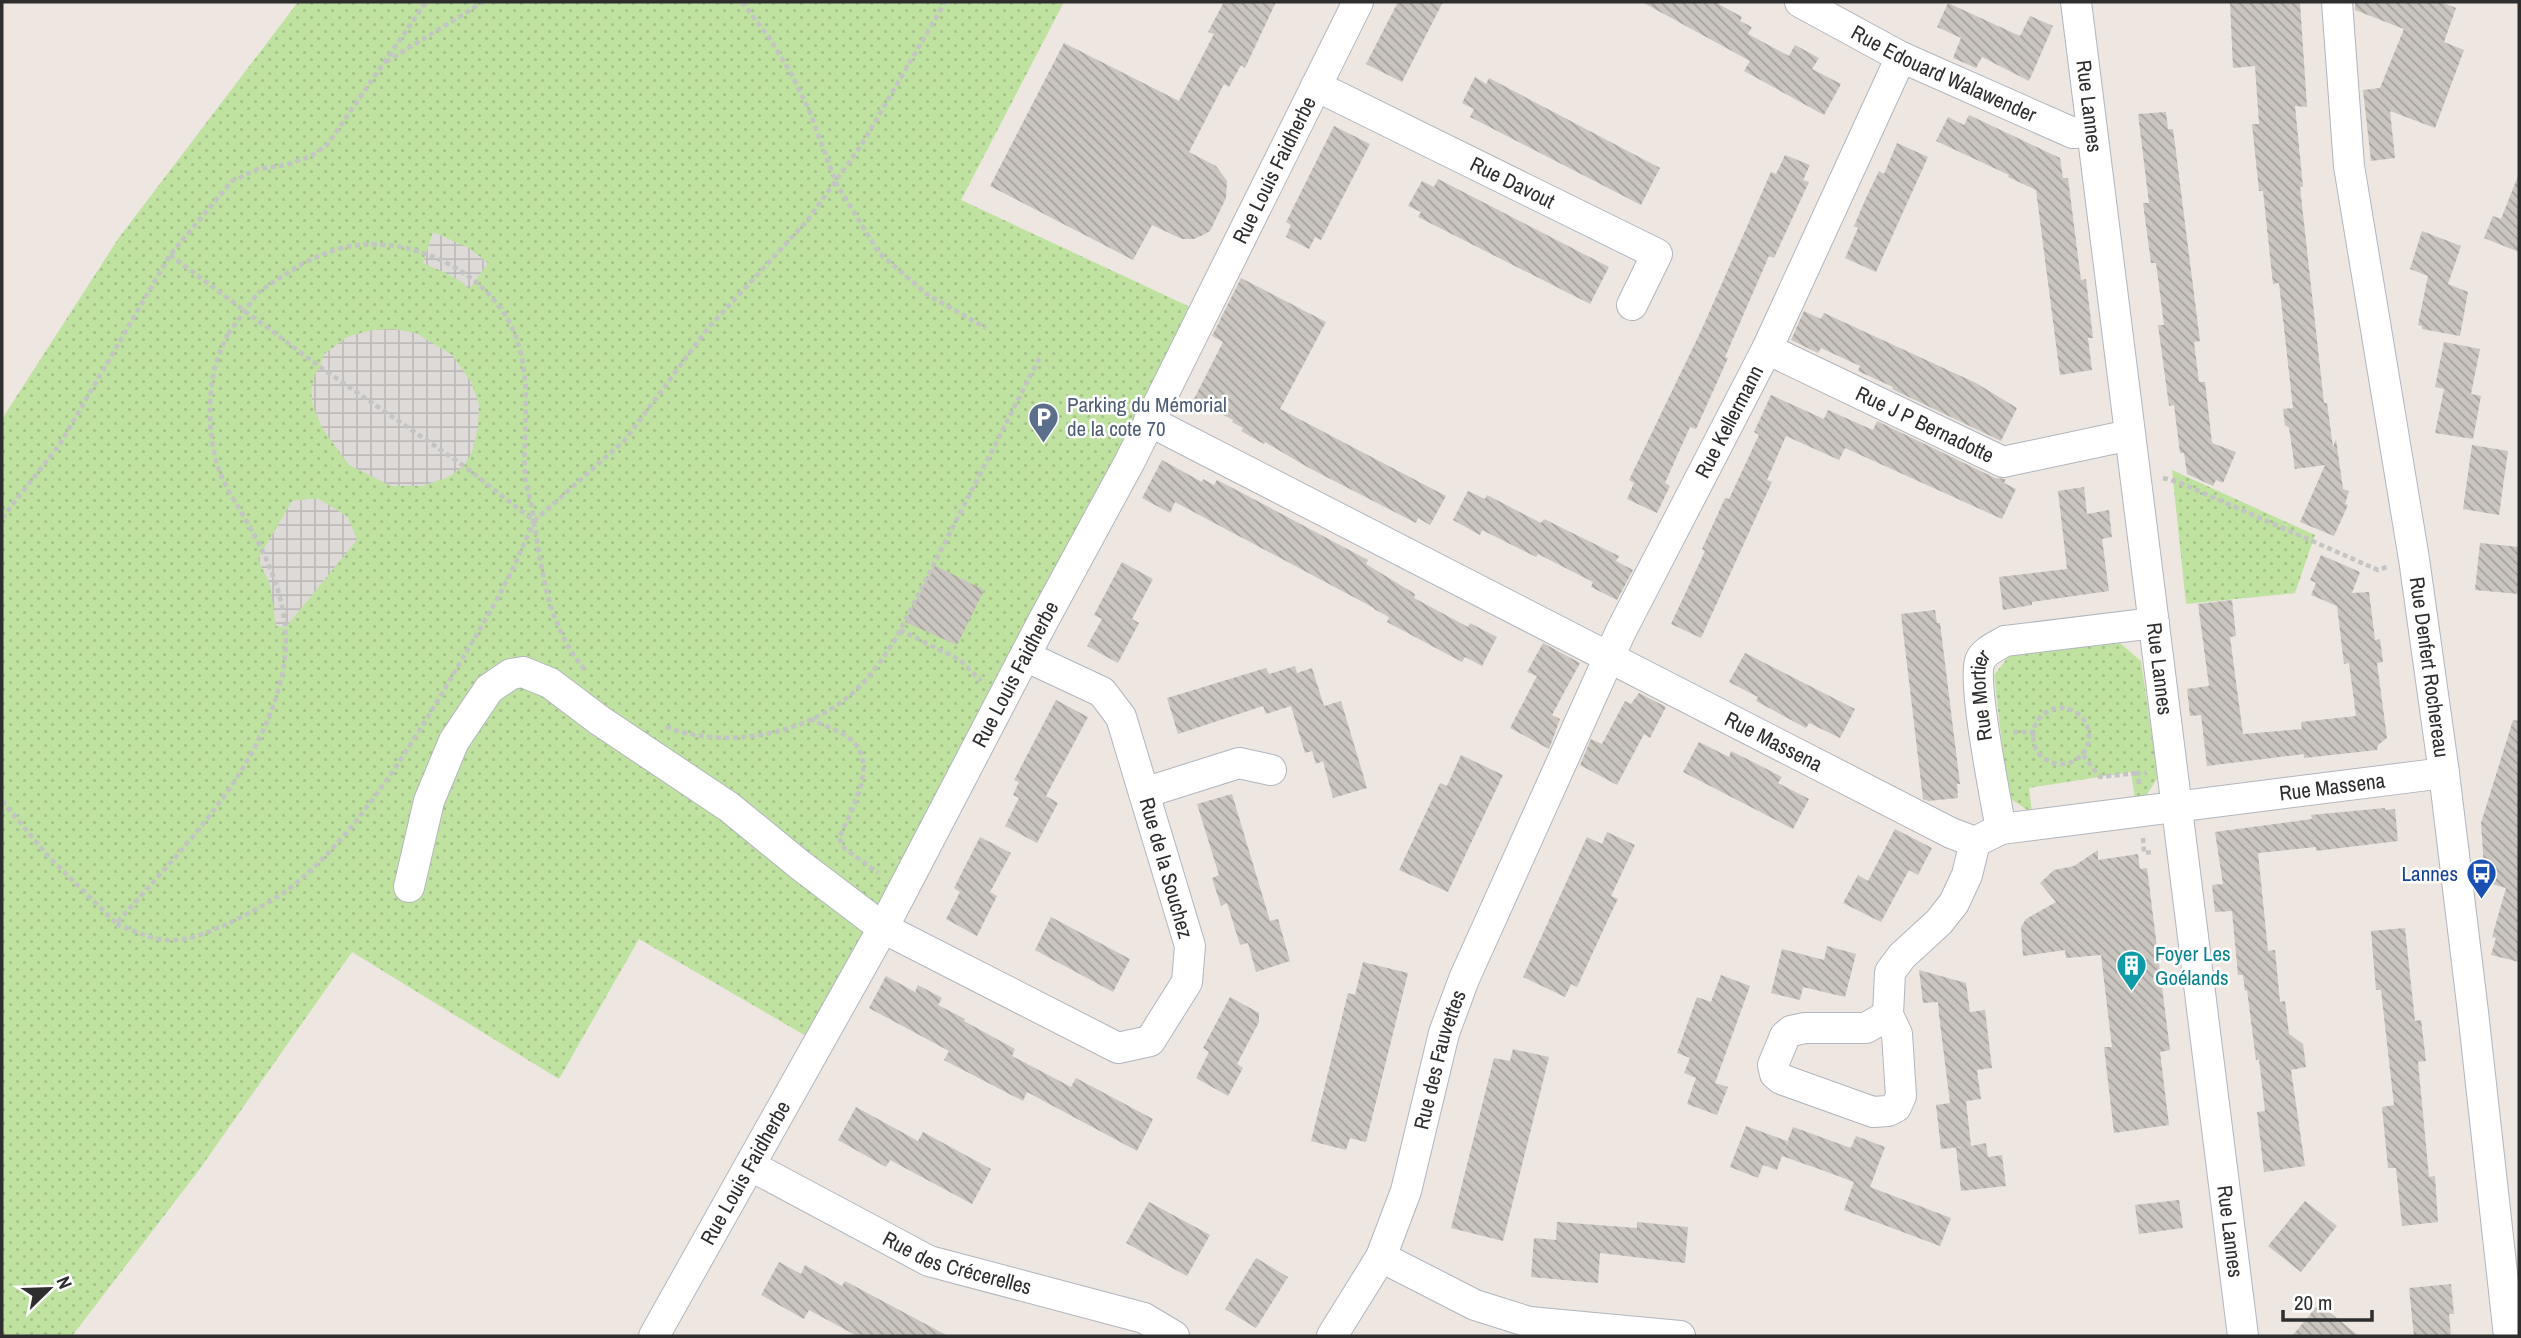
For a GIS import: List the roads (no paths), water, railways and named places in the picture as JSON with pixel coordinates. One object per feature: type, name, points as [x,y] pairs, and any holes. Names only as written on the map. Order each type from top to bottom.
[{"type":"street","name":"Rue Louis Faidherbe","points":[[654,1336],[883,928],[1149,421],[1358,2]]},
{"type":"street","name":"Rue Edouard Walawender","points":[[1800,2],[1901,57],[2073,133],[2092,132]]},
{"type":"street","name":"Rue Lannes","points":[[2076,2],[2243,1336]]},
{"type":"street","name":"Rue Denfert Rochereau","points":[[2336,2],[2349,166],[2414,559],[2444,773],[2509,1336]]},
{"type":"street","name":"Rue Kellermann","points":[[1552,785],[1610,656],[1767,349],[1901,57]]},
{"type":"street","name":"Rue Davout","points":[[1316,86],[1657,254],[1632,305]]},
{"type":"street","name":"Rue J P Bernadotte","points":[[1767,349],[2003,462],[2130,435]]},
{"type":"street","name":"Rue Massena","points":[[1149,421],[1951,833],[1988,835],[2176,807],[2444,773]]},
{"type":"street","name":"Rue Mortier","points":[[1988,835],[1993,788],[1978,679],[1980,660],[1990,649],[2006,641],[2154,623]]},
{"type":"street","name":"Rue de la Souchez","points":[[409,887],[429,801],[454,741],[489,689],[511,674],[523,672],[550,683],[599,720],[729,807],[883,928],[1118,1048],[1150,1041],[1187,982],[1189,946],[1121,717],[1102,692],[1024,656]]},
{"type":"street","points":[[1144,793],[1240,763],[1271,770]]},
{"type":"street","name":"Rue des Fauvettes","points":[[1332,1336],[1381,1257],[1406,1191],[1444,1034],[1464,979],[1552,785]]},
{"type":"street","points":[[1888,1015],[1866,1028],[1805,1028],[1791,1031],[1785,1036],[1773,1065],[1774,1073],[1781,1079],[1865,1110],[1888,1111],[1896,1107],[1901,1096],[1897,1034],[1888,1015],[1890,972],[1902,956],[1940,922],[1954,903],[1988,835]]},
{"type":"street","name":"Rue des Crécerelles","points":[[751,1166],[929,1261],[1144,1318],[1174,1336]]},
{"type":"street","points":[[1381,1257],[1475,1305],[1529,1322],[1679,1336]]},
{"type":"place","name":"Parking du Mémorial de la cote 70","points":[[1044,444]]},
{"type":"place","name":"Lannes","points":[[2481,901]]},
{"type":"place","name":"Foyer Les Goélands","points":[[2132,993]]}]
